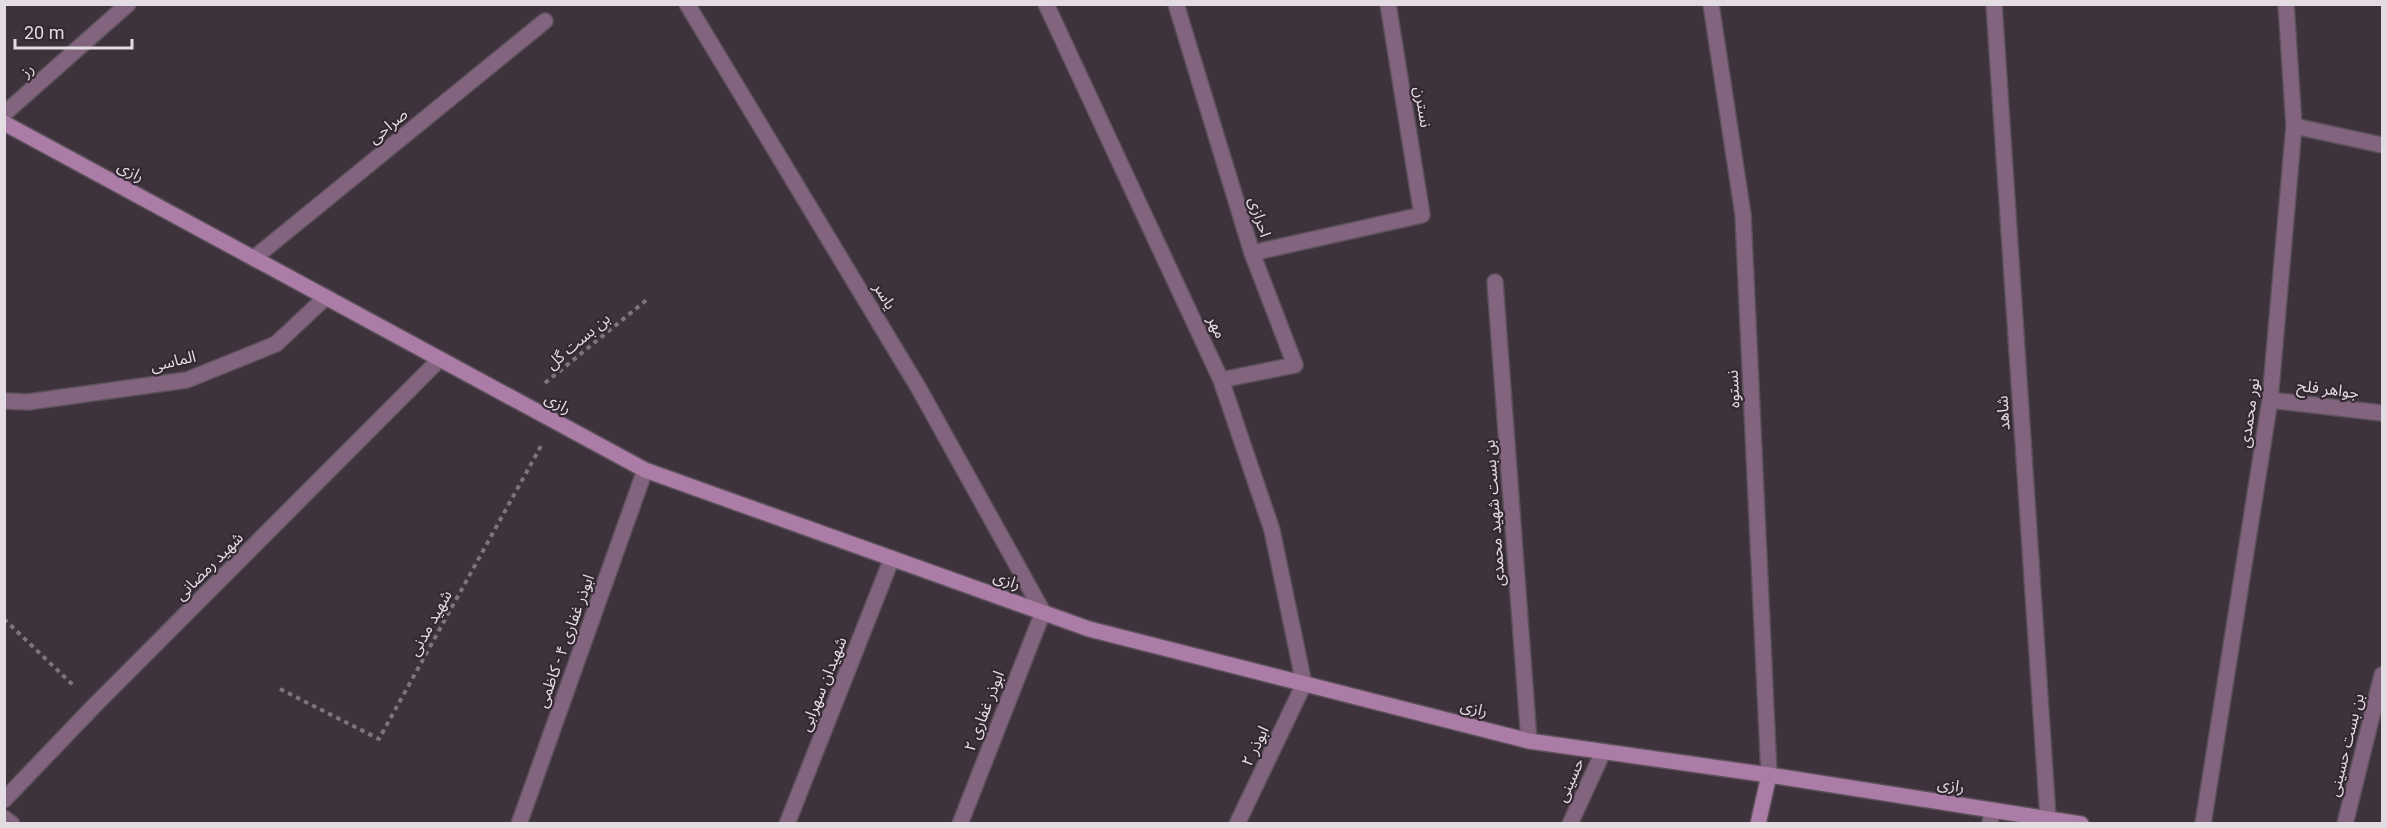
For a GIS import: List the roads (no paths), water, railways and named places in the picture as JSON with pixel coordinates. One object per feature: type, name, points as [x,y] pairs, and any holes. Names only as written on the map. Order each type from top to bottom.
[{"type":"main road","name":"رازی","points":[[4,123],[645,470],[1089,629],[1529,741],[1769,775],[1991,817],[2048,818],[2081,824]]},
{"type":"main road","points":[[1758,824],[1769,775]]},
{"type":"street","name":"رز","points":[[4,114],[128,4]]},
{"type":"street","name":"یاسر","points":[[687,4],[918,387],[1043,612]]},
{"type":"street","name":"مهر","points":[[1046,4],[1221,380],[1272,530],[1304,684]]},
{"type":"street","name":"احرازی","points":[[1176,4],[1252,253],[1295,365],[1221,380]]},
{"type":"street","name":"نسترن","points":[[1252,253],[1422,215],[1388,4]]},
{"type":"street","name":"نستوه","points":[[1710,4],[1743,215],[1769,775]]},
{"type":"street","name":"شاهد","points":[[1994,4],[2048,818]]},
{"type":"street","name":"نور محمدی","points":[[2203,824],[2270,400],[2294,126],[2286,4]]},
{"type":"street","name":"صراحی","points":[[254,258],[545,21]]},
{"type":"street","points":[[2294,126],[2382,145]]},
{"type":"street","name":"بن بست شهید محمدی","points":[[1495,282],[1529,741]]},
{"type":"street","name":"الماسی","points":[[4,401],[28,402],[187,380],[276,344],[327,297]]},
{"type":"street","name":"شهید رمضانی","points":[[4,800],[94,706],[440,359]]},
{"type":"street","name":"جواهر فلح","points":[[2270,400],[2382,413]]},
{"type":"street","name":"ابوذر غفاری ۴ - کاظمی","points":[[519,824],[645,470]]},
{"type":"street","name":"شهیدان سهرابی","points":[[787,824],[892,558]]},
{"type":"street","name":"ابوذر غفاری ۲","points":[[960,824],[1043,612]]},
{"type":"street","name":"بن بست حسینی","points":[[2345,824],[2382,675]]},
{"type":"street","name":"ابوذر ۲","points":[[1237,824],[1304,684]]},
{"type":"street","name":"حسینی","points":[[1570,824],[1603,752]]},
{"type":"street","points":[[4,818],[12,824]]}]
